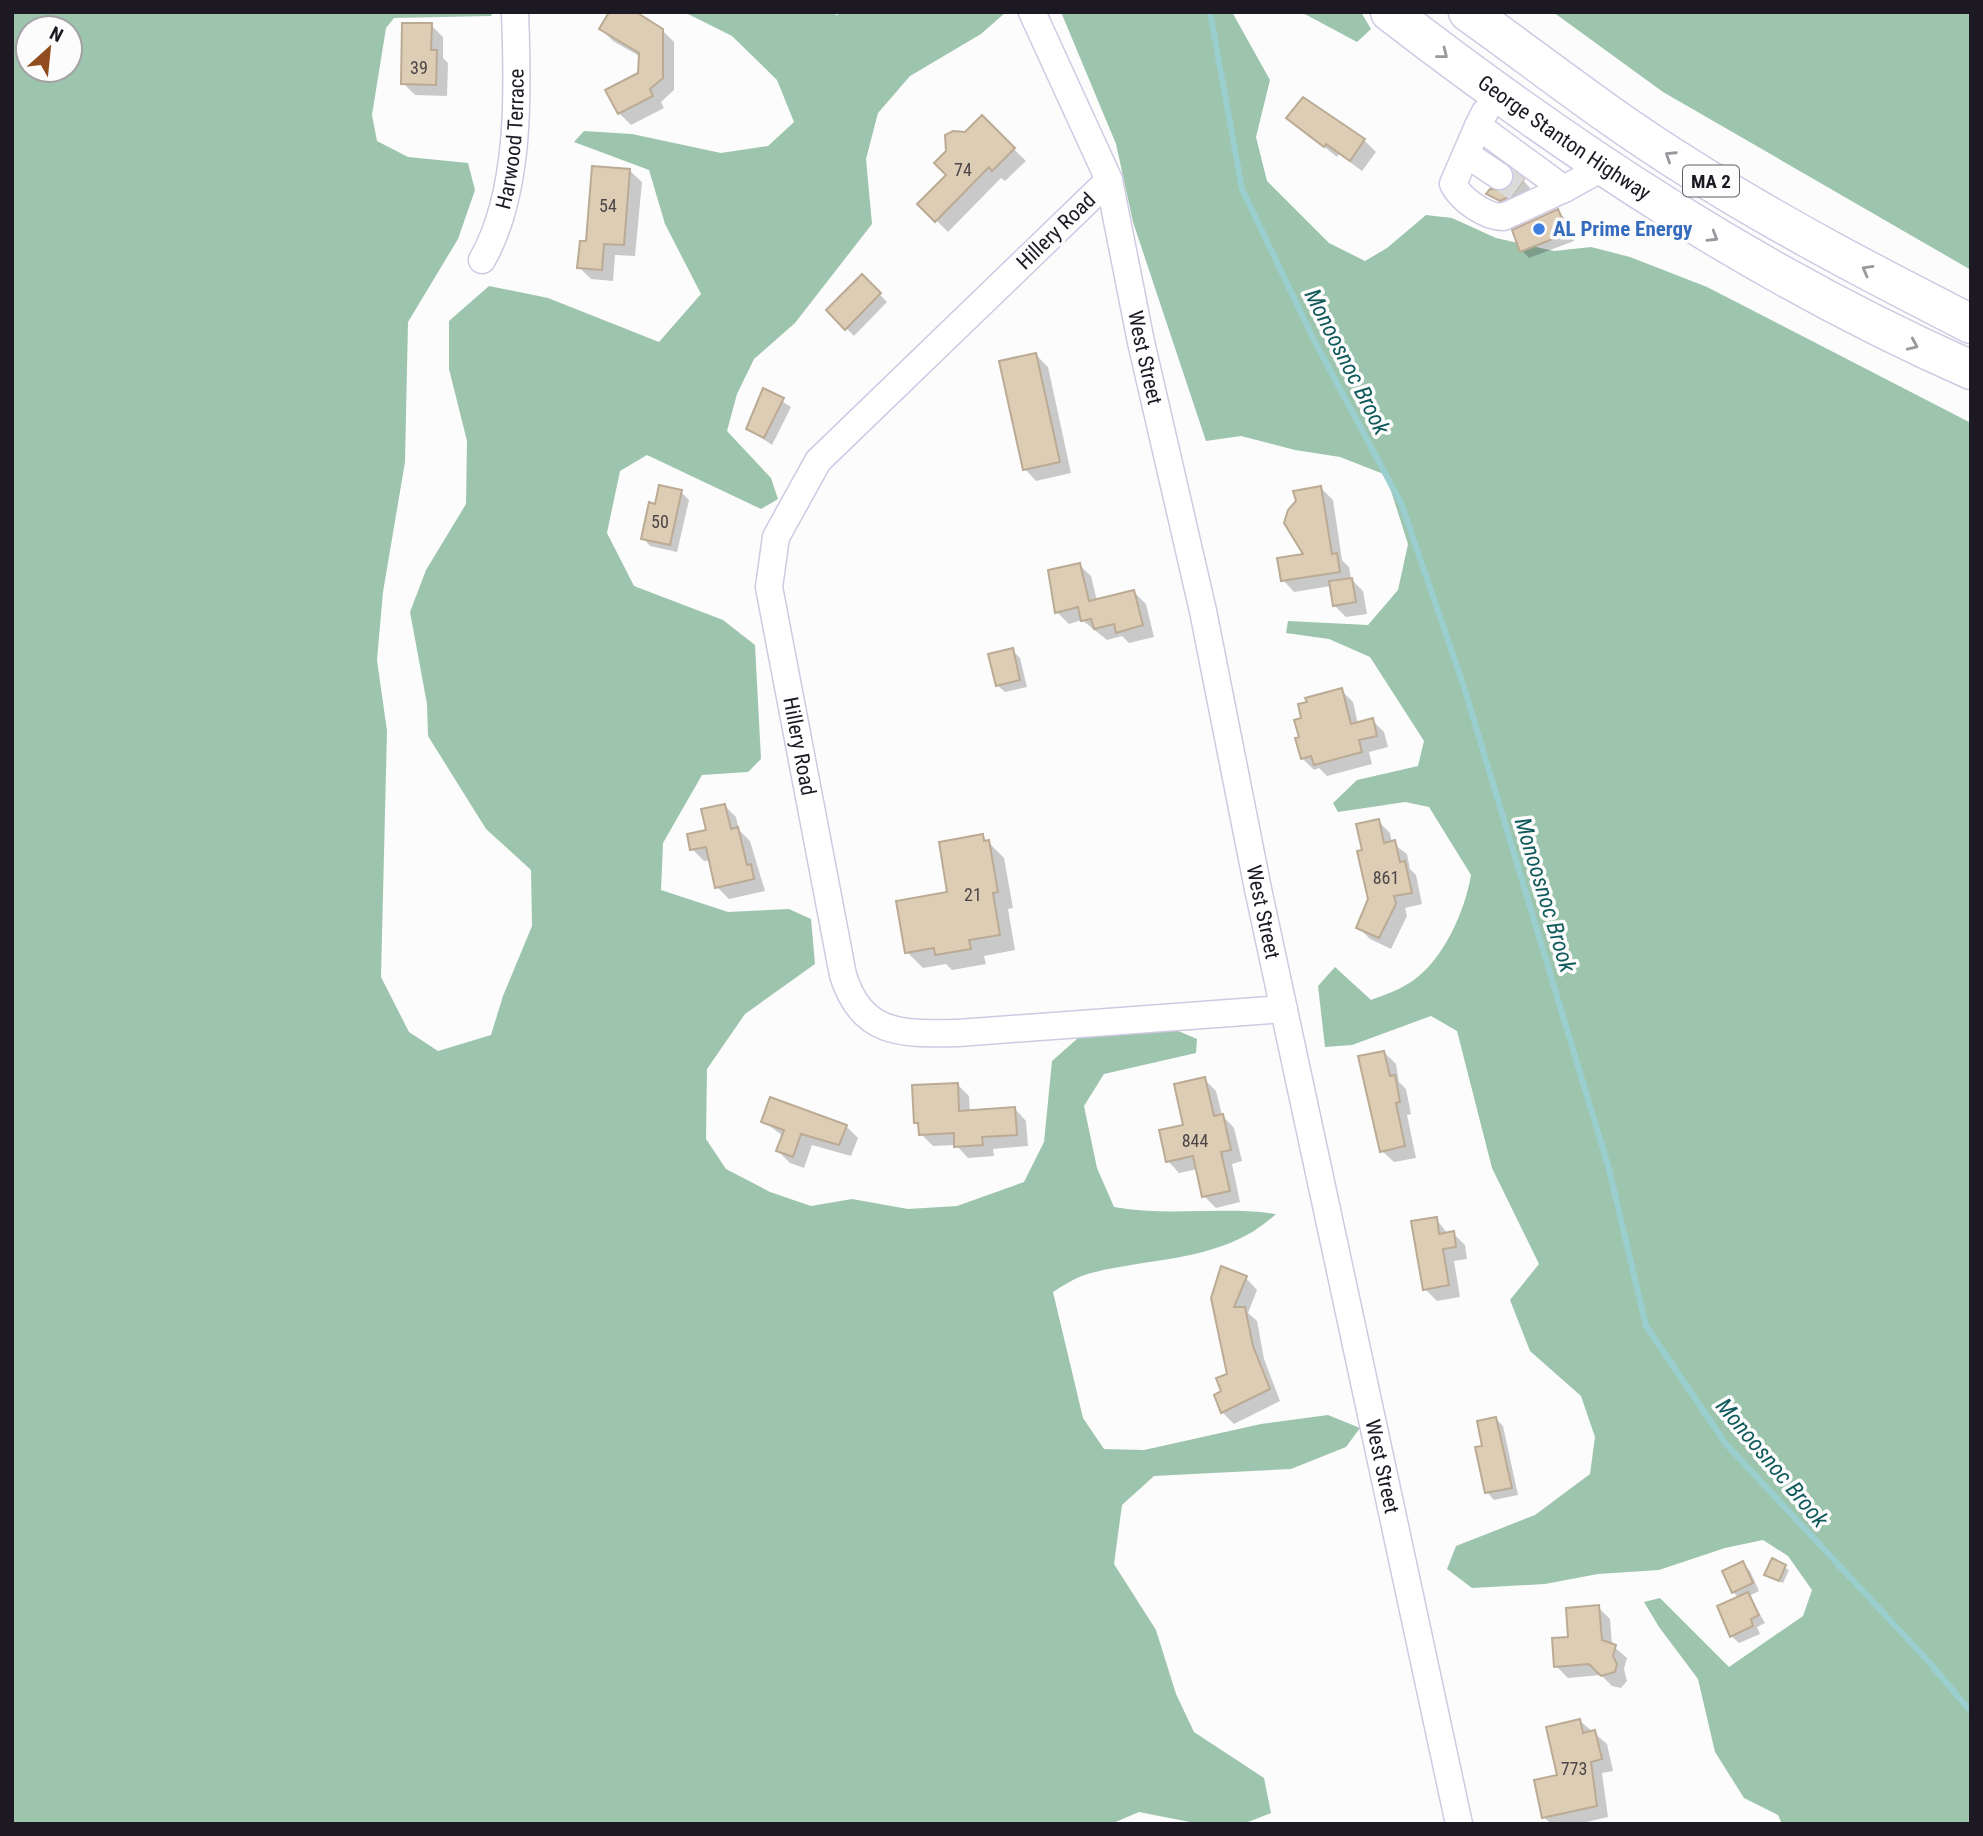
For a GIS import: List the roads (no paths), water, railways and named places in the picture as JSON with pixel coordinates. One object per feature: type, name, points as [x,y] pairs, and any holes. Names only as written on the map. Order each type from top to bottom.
[{"type":"highway","name":"George Stanton Highway","points":[[1390,12],[1495,92],[1710,235],[1800,288],[1885,332],[1971,370]]},
{"type":"highway","name":"George Stanton Highway","points":[[1468,12],[1601,111],[1688,168],[1890,282],[1971,324]]},
{"type":"street","name":"Harwood Terrace","points":[[482,260],[502,221],[511,159],[516,75],[515,12]]},
{"type":"street","name":"West Street","points":[[1032,12],[1109,180],[1141,342],[1203,611],[1284,1009],[1459,1824]]},
{"type":"street","points":[[1495,92],[1453,184],[1475,206],[1493,217],[1503,218],[1517,189]]},
{"type":"street","points":[[1478,126],[1564,189]]},
{"type":"street","points":[[1466,154],[1517,189],[1564,189],[1604,167]]},
{"type":"street","name":"Hillery Road","points":[[1109,180],[818,461],[776,537],[769,587],[843,975],[850,1000],[859,1011],[874,1021],[906,1032],[958,1033],[1284,1009]]},
{"type":"waterway","name":"Monoosnoc Brook","points":[[1210,12],[1242,189],[1315,342],[1401,503],[1463,684],[1609,1169],[1646,1326],[1726,1444],[1929,1662],[1971,1712]]},
{"type":"tunnel","points":[[1499,176],[1517,189]]},
{"type":"place","name":"AL Prime Energy","points":[[1539,229]]}]
